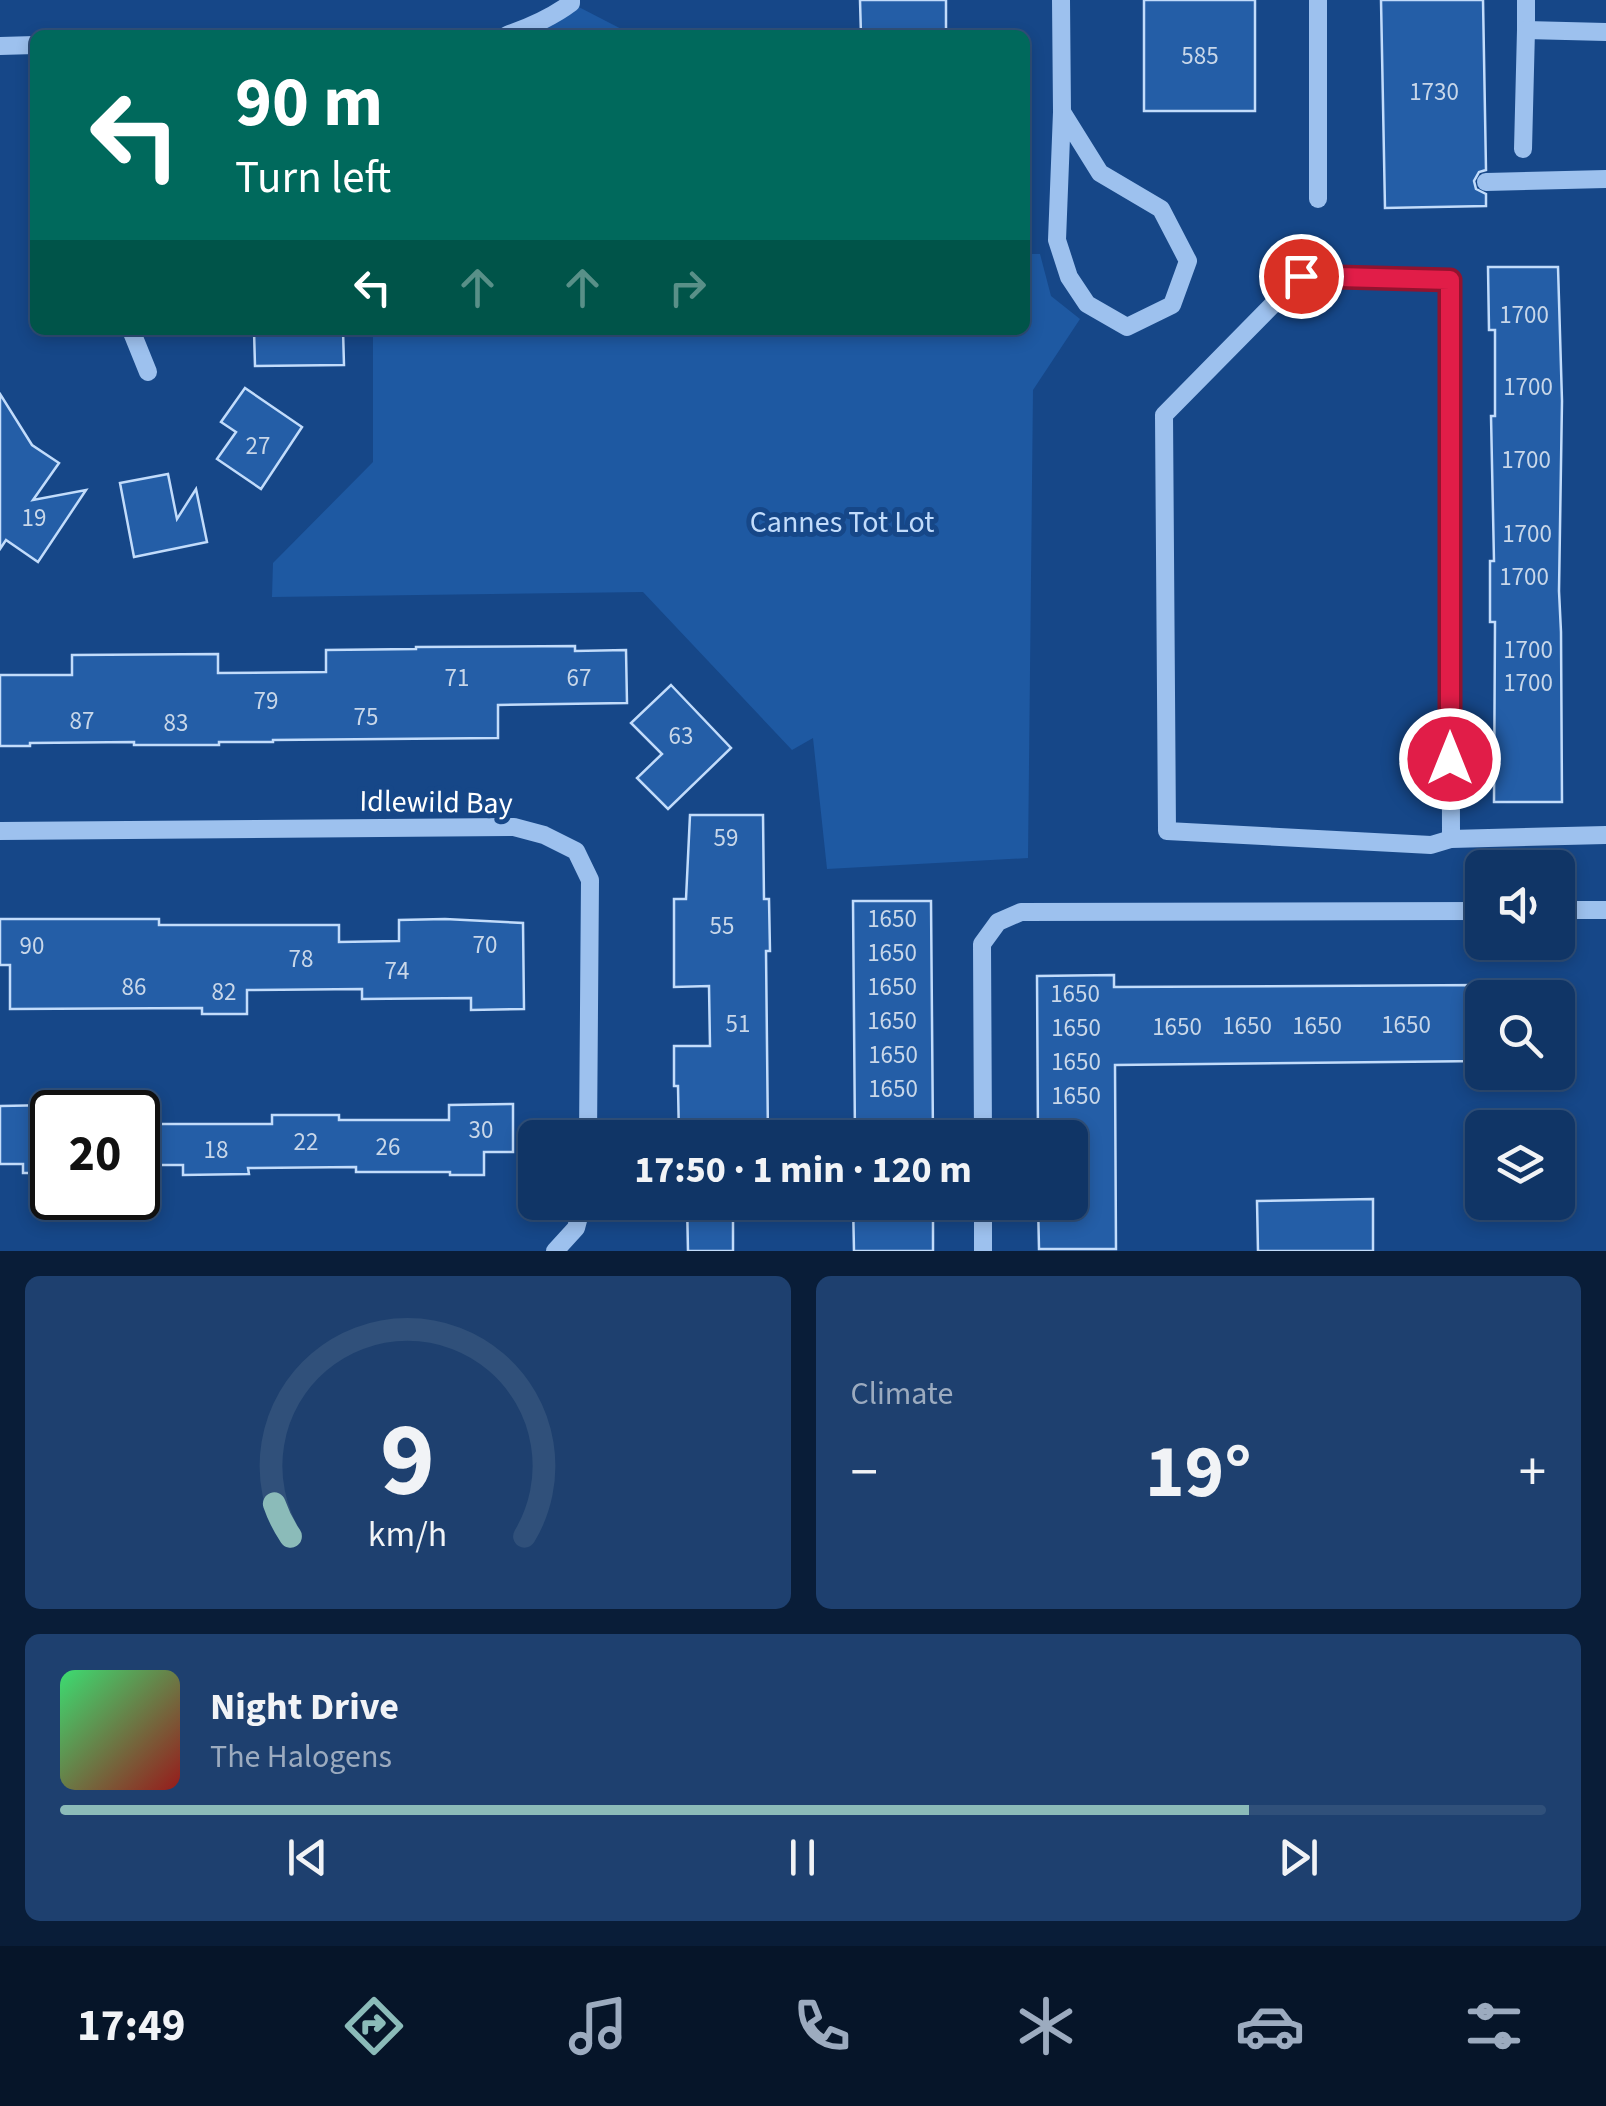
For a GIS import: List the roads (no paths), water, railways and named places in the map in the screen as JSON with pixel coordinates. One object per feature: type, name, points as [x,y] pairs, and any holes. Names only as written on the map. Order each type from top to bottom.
[{"type":"street","points":[[521,30],[557,13],[572,0]]},
{"type":"street","points":[[1061,0],[1057,240],[1069,277],[1087,304],[1127,328],[1172,304],[1188,261],[1161,208],[1100,173],[1062,112]]},
{"type":"street","points":[[1318,0],[1318,199]]},
{"type":"street","points":[[1524,149],[1526,0]]},
{"type":"street","points":[[1526,30],[1606,32]]},
{"type":"street","points":[[0,46],[30,45]]},
{"type":"street","points":[[1486,182],[1606,180]]},
{"type":"street","points":[[1451,839],[1450,280],[1301,276],[1164,415],[1167,831],[1431,845],[1451,839],[1606,835]]},
{"type":"street","points":[[132,335],[148,372]]},
{"type":"street","name":"Idlewild Bay","points":[[0,830],[514,827],[576,850],[590,880],[588,1120]]},
{"type":"street","points":[[1575,910],[1606,910]]},
{"type":"street","points":[[983,1120],[982,944],[998,922],[1021,912],[1465,911]]},
{"type":"street","points":[[556,1251],[578,1220]]},
{"type":"street","points":[[983,1220],[983,1251]]},
{"type":"park label","name":"Cannes Tot Lot","points":[[842,522]]}]
